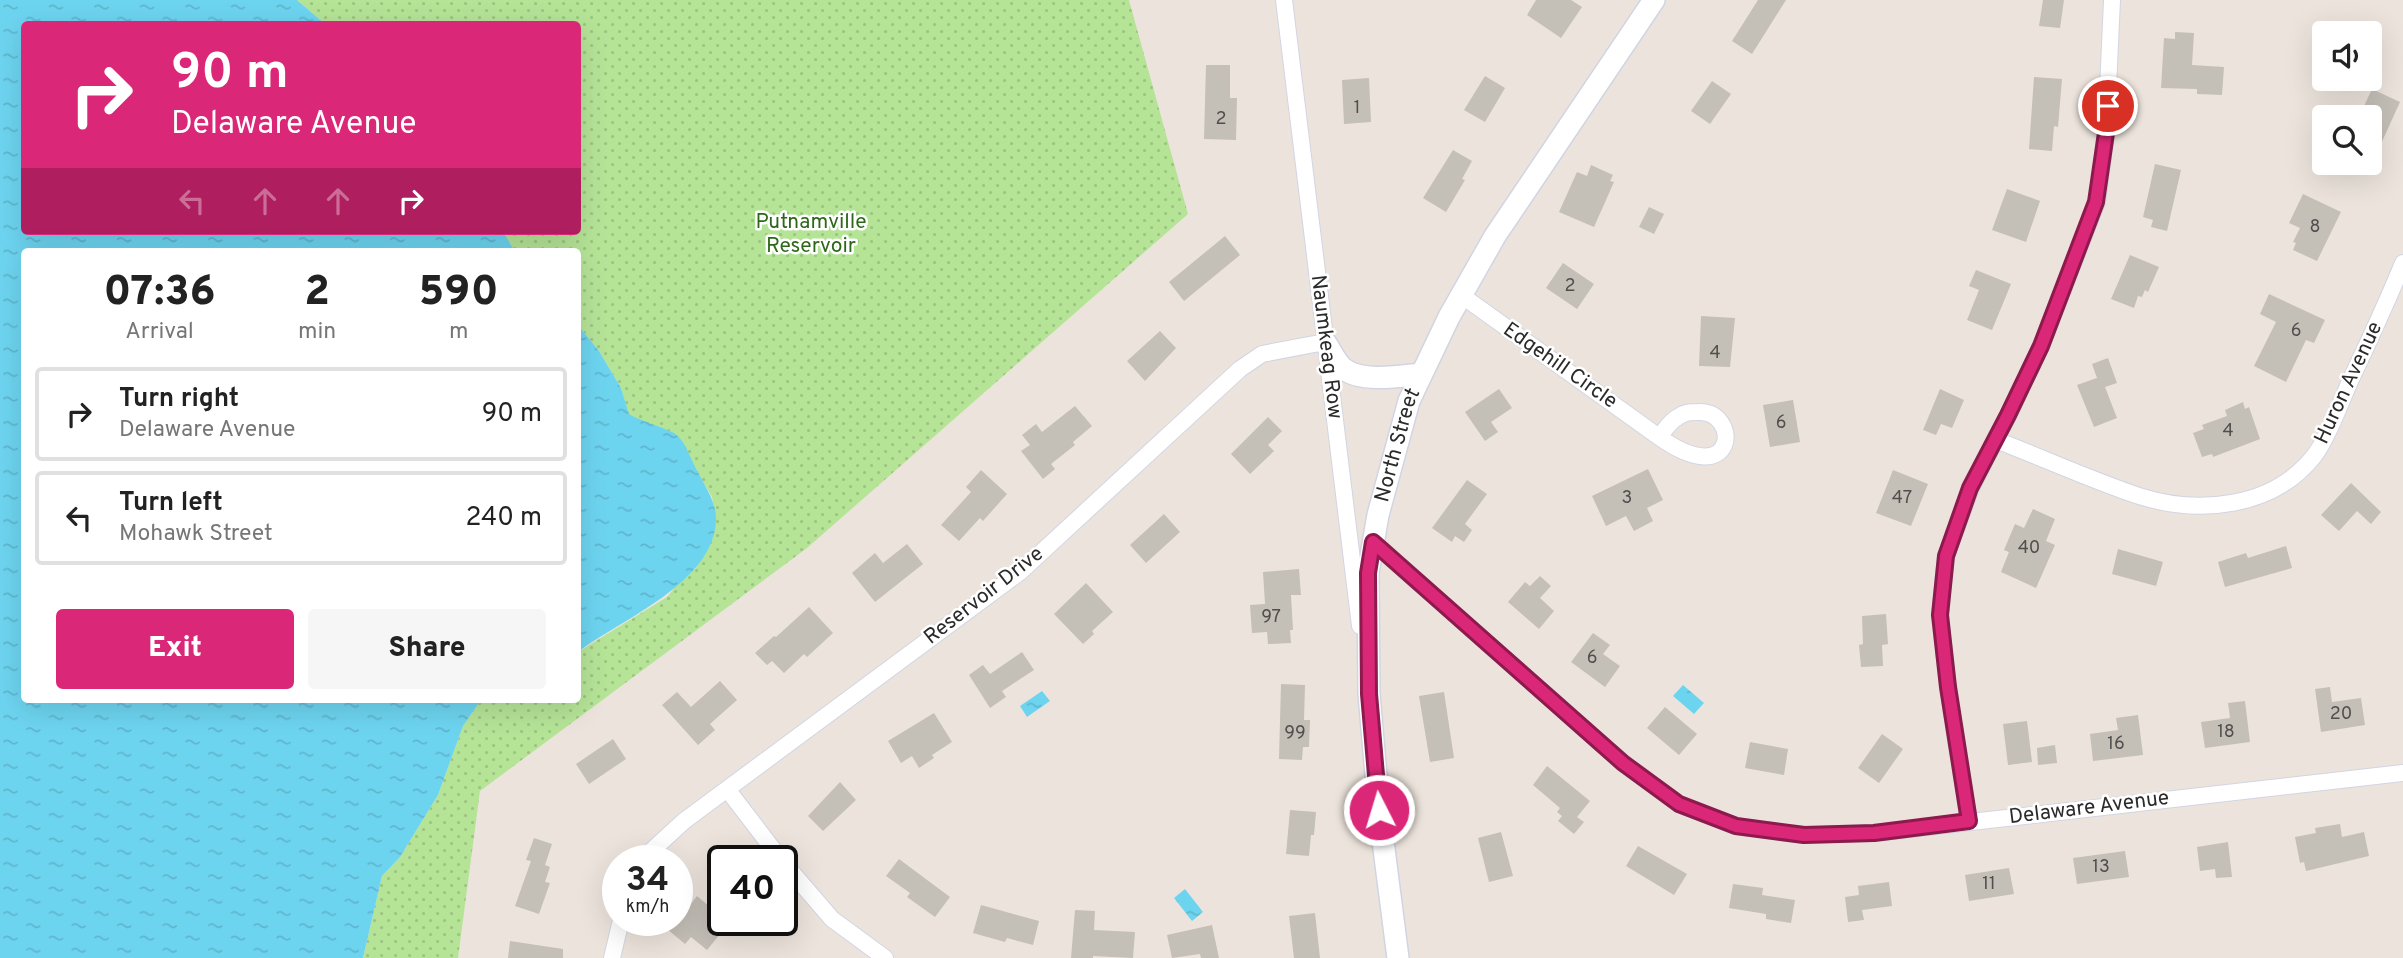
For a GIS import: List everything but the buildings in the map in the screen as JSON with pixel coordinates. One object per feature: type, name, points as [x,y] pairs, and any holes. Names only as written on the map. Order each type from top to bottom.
[{"type":"street","name":"Naumkeag Row","points":[[1284,0],[1369,694]]},
{"type":"street","name":"North Street","points":[[1398,958],[1379,810],[1369,694],[1368,573],[1378,515],[1409,401],[1461,295],[1495,236],[1654,0]]},
{"type":"street","points":[[1969,821],[1948,687],[1940,615],[1946,556],[1970,488],[2041,346],[2096,202],[2106,133],[2112,0]]},
{"type":"street","name":"Huron Avenue","points":[[1996,440],[2141,497],[2186,506],[2220,506],[2260,495],[2287,482],[2315,455],[2403,263]]},
{"type":"street","name":"Edgehill Circle","points":[[1461,295],[1659,437]]},
{"type":"street","points":[[1325,342],[1343,369],[1355,375],[1381,377],[1421,374]]},
{"type":"street","name":"Reservoir Drive","points":[[658,845],[684,821],[1020,572],[1240,369],[1262,354],[1325,342]]},
{"type":"street","name":"Delaware Avenue","points":[[1373,542],[1623,763],[1679,804],[1736,826],[1804,835],[1874,833],[2403,774]]},
{"type":"street","points":[[727,789],[770,845]]},
{"type":"street","points":[[798,880],[832,919],[884,958]]},
{"type":"street","points":[[612,958],[617,936]]},
{"type":"green space","name":"Putnamville Reservoir","points":[[297,0],[1129,0],[1188,214],[807,548],[480,791],[458,958],[363,958],[382,876],[400,857],[438,795],[463,726],[479,703],[581,703],[581,650],[667,597],[680,581],[696,568],[712,538],[716,518],[712,497],[695,468],[667,430],[629,415],[621,388],[599,351],[581,329],[581,248],[513,248],[505,235],[581,235],[581,21],[322,21]]},
{"type":"water","points":[[0,0],[297,0],[322,21],[21,21],[21,235],[505,235],[513,248],[21,248],[21,703],[479,703],[463,726],[438,795],[400,857],[382,876],[363,958],[0,958]]},
{"type":"water","points":[[581,329],[599,351],[621,388],[629,414],[669,431],[681,440],[710,495],[716,519],[712,542],[700,562],[683,581],[663,597],[581,650]]},
{"type":"water","points":[[1683,685],[1704,703],[1694,714],[1673,696]]},
{"type":"water","points":[[1042,691],[1050,701],[1027,717],[1020,706]]},
{"type":"water","points":[[1185,889],[1203,912],[1192,921],[1174,898]]},
{"type":"route","points":[[1379,810],[1369,694],[1368,573],[1373,542],[1623,763],[1679,804],[1736,826],[1804,835],[1874,833],[1969,821],[1948,687],[1940,615],[1946,556],[1970,488],[2041,346],[2073,266],[2096,202],[2108,106]]}]
